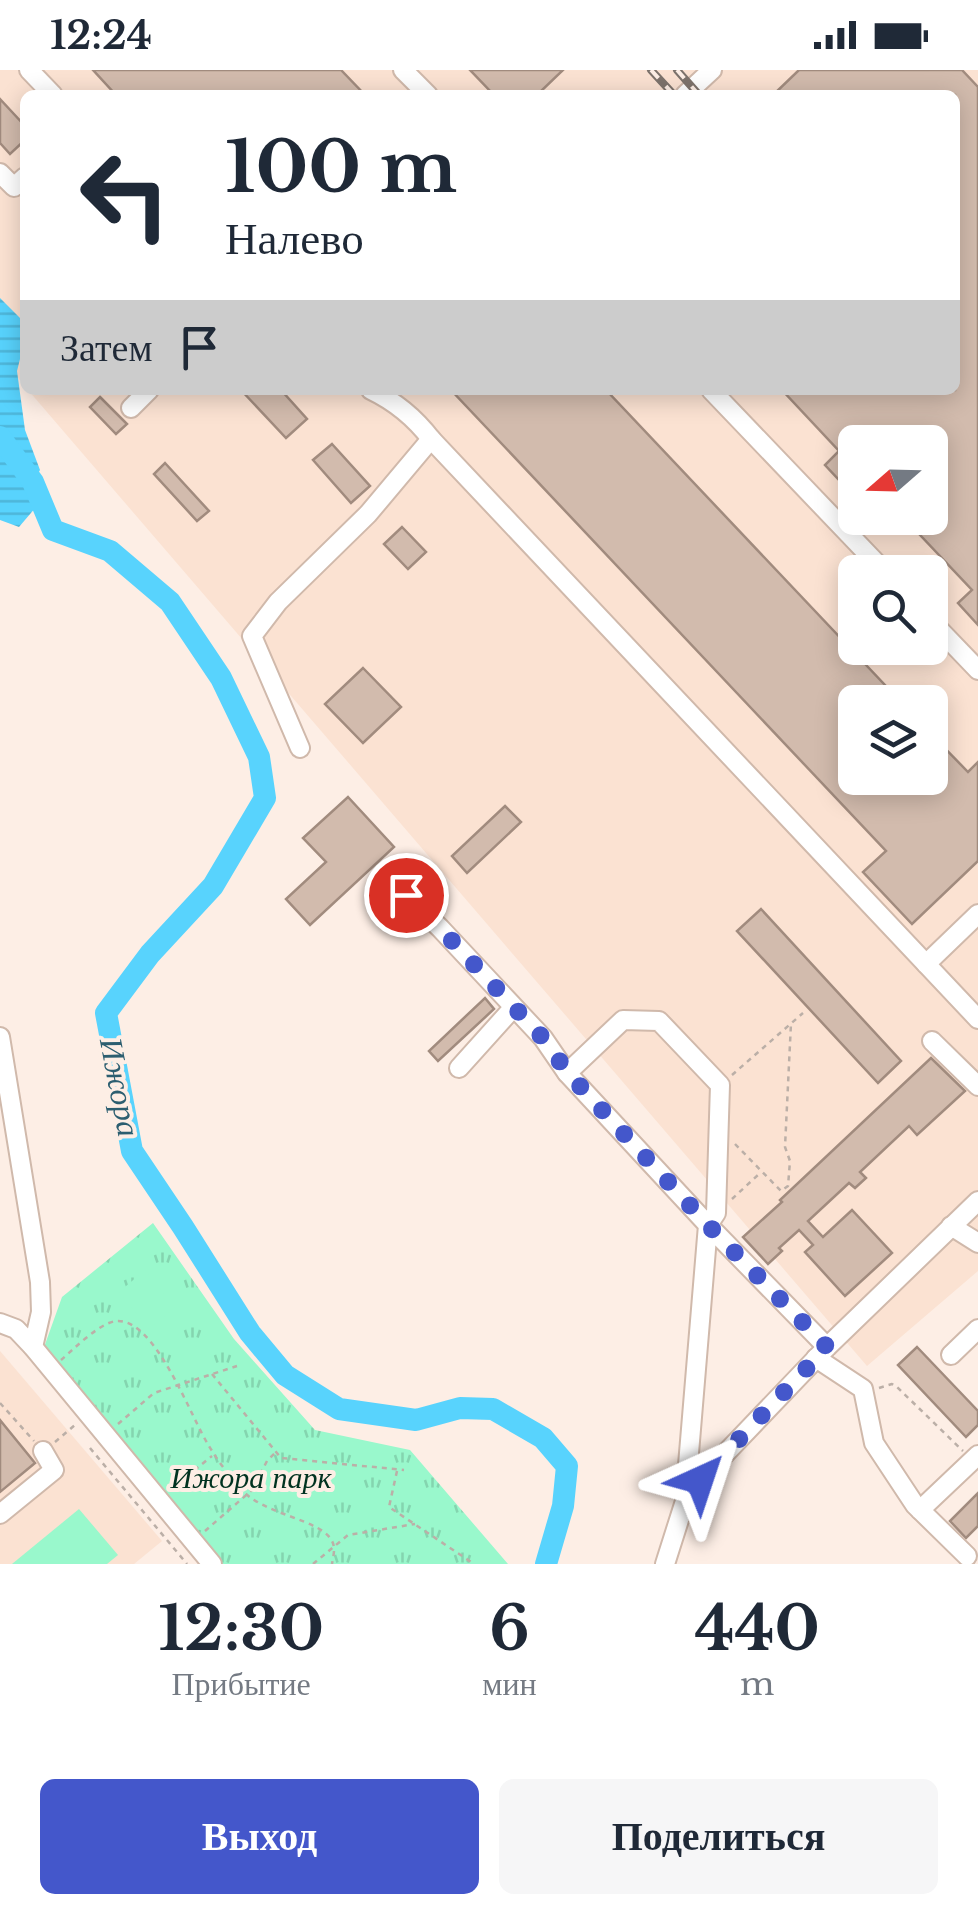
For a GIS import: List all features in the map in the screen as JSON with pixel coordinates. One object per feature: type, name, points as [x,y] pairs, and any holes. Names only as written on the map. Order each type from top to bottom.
[{"type":"street","points":[[30,70],[49,90]]},
{"type":"street","points":[[404,70],[423,90]]},
{"type":"street","points":[[690,90],[712,70]]},
{"type":"street","points":[[0,173],[14,187],[20,182]]},
{"type":"street","points":[[131,408],[143,395]]},
{"type":"street","points":[[382,395],[416,420],[978,1019]]},
{"type":"street","points":[[715,395],[869,555]]},
{"type":"street","points":[[300,748],[252,636],[278,602],[368,514],[431,439]]},
{"type":"street","points":[[948,639],[978,670]]},
{"type":"street","points":[[406,895],[543,1038],[568,1073],[712,1219],[822,1352],[863,1389],[874,1443],[920,1510],[964,1554],[978,1536]]},
{"type":"street","points":[[926,964],[978,914]]},
{"type":"street","points":[[459,1068],[512,1008]]},
{"type":"street","points":[[568,1073],[623,1020],[659,1022],[720,1086],[712,1219],[685,1502],[664,1564]]},
{"type":"street","points":[[0,1037],[40,1282],[41,1312],[33,1347]]},
{"type":"street","points":[[932,1041],[978,1086]]},
{"type":"street","points":[[685,1502],[722,1455],[822,1352],[978,1201]]},
{"type":"street","points":[[951,1226],[978,1243]]},
{"type":"street","points":[[0,1323],[16,1329],[33,1347],[212,1564]]},
{"type":"street","points":[[951,1355],[978,1329]]},
{"type":"street","points":[[0,1514],[54,1470],[44,1451]]},
{"type":"street","points":[[920,1510],[975,1458]]},
{"type":"path","points":[[720,1086],[803,1013]]},
{"type":"path","points":[[719,1126],[781,1191],[788,1186],[791,1024]]},
{"type":"path","points":[[712,1219],[762,1172]]},
{"type":"path","points":[[50,1368],[112,1322],[134,1327],[162,1355],[214,1454],[248,1494],[266,1508],[308,1524],[330,1538],[334,1548],[332,1564]]},
{"type":"path","points":[[105,1435],[154,1392],[237,1366]]},
{"type":"path","points":[[212,1374],[282,1458],[404,1470]]},
{"type":"path","points":[[863,1389],[892,1384],[975,1458]]},
{"type":"path","points":[[0,1403],[44,1451],[68,1431]]},
{"type":"path","points":[[90,1448],[187,1564]]},
{"type":"path","points":[[193,1542],[248,1494],[276,1452]]},
{"type":"path","points":[[158,1499],[214,1454]]},
{"type":"path","points":[[397,1470],[388,1506],[474,1564]]},
{"type":"path","points":[[313,1564],[348,1535],[415,1524]]},
{"type":"shaded area","points":[[0,70],[978,70],[978,1271],[867,1366],[32,395],[960,395],[960,90],[20,90],[20,380],[0,357]]},
{"type":"shaded area","points":[[0,1351],[162,1541],[134,1564],[0,1564]]},
{"type":"green space","name":"Ижора парк","points":[[153,1223],[234,1339],[315,1430],[410,1450],[508,1564],[219,1564],[43,1350],[62,1297]]},
{"type":"green space","points":[[145,1270],[175,1308],[149,1329],[119,1292]]},
{"type":"green space","points":[[79,1509],[118,1555],[107,1564],[12,1564]]},
{"type":"water","points":[[0,298],[20,318],[17,371],[25,430],[40,470],[33,482],[42,500],[19,527],[0,520]]},
{"type":"building","points":[[93,70],[341,70],[360,90],[111,90]]},
{"type":"building","points":[[470,70],[563,70],[542,90],[489,90]]},
{"type":"building","points":[[799,70],[962,70],[978,87],[978,625],[958,603],[972,590],[948,565],[948,555],[939,555],[920,535],[948,535],[948,425],[838,425],[838,450],[787,395],[960,395],[960,90],[778,90]]},
{"type":"building","points":[[0,99],[20,121],[20,145],[10,154],[0,143]]},
{"type":"building","points":[[246,395],[285,395],[307,419],[286,438]]},
{"type":"building","points":[[456,395],[611,395],[838,635],[838,665],[866,665],[885,685],[838,685],[838,795],[948,795],[948,751],[968,772],[978,762],[978,861],[912,924],[863,872],[886,851]]},
{"type":"building","points":[[100,397],[127,424],[116,434],[90,407]]},
{"type":"building","points":[[332,444],[370,486],[351,503],[313,460]]},
{"type":"building","points":[[838,452],[838,479],[825,465]]},
{"type":"building","points":[[165,463],[209,511],[197,521],[154,474]]},
{"type":"building","points":[[402,527],[426,552],[408,569],[384,544]]},
{"type":"building","points":[[363,668],[401,707],[363,743],[325,704]]},
{"type":"building","points":[[348,797],[394,847],[310,925],[286,899],[326,862],[303,838]]},
{"type":"building","points":[[505,806],[521,822],[467,873],[452,856]]},
{"type":"building","points":[[761,909],[901,1061],[878,1083],[737,931]]},
{"type":"building","points":[[485,998],[494,1009],[438,1061],[429,1051]]},
{"type":"building","points":[[931,1058],[965,1091],[917,1135],[909,1126],[860,1172],[866,1178],[855,1188],[849,1183],[808,1221],[823,1237],[852,1210],[892,1253],[845,1296],[805,1252],[813,1245],[799,1230],[768,1264],[743,1237]]},
{"type":"building","points":[[917,1347],[978,1411],[978,1425],[966,1437],[898,1365]]},
{"type":"building","points":[[0,1420],[35,1463],[0,1492]]},
{"type":"building","points":[[978,1493],[978,1526],[966,1538],[950,1521]]},
{"type":"waterway","name":"Ижора","points":[[0,437],[33,482],[53,530],[110,551],[170,602],[221,678],[259,757],[265,798],[213,886],[150,954],[106,1013],[132,1151],[250,1333],[285,1375],[339,1409],[416,1420],[460,1408],[493,1409],[543,1438],[567,1466],[563,1506],[546,1564]]},
{"type":"railway","points":[[651,70],[669,90]]},
{"type":"railway","points":[[677,70],[695,90]]},
{"type":"route","points":[[406,895],[543,1038],[568,1073],[708,1225],[827,1347],[700,1480]]}]
